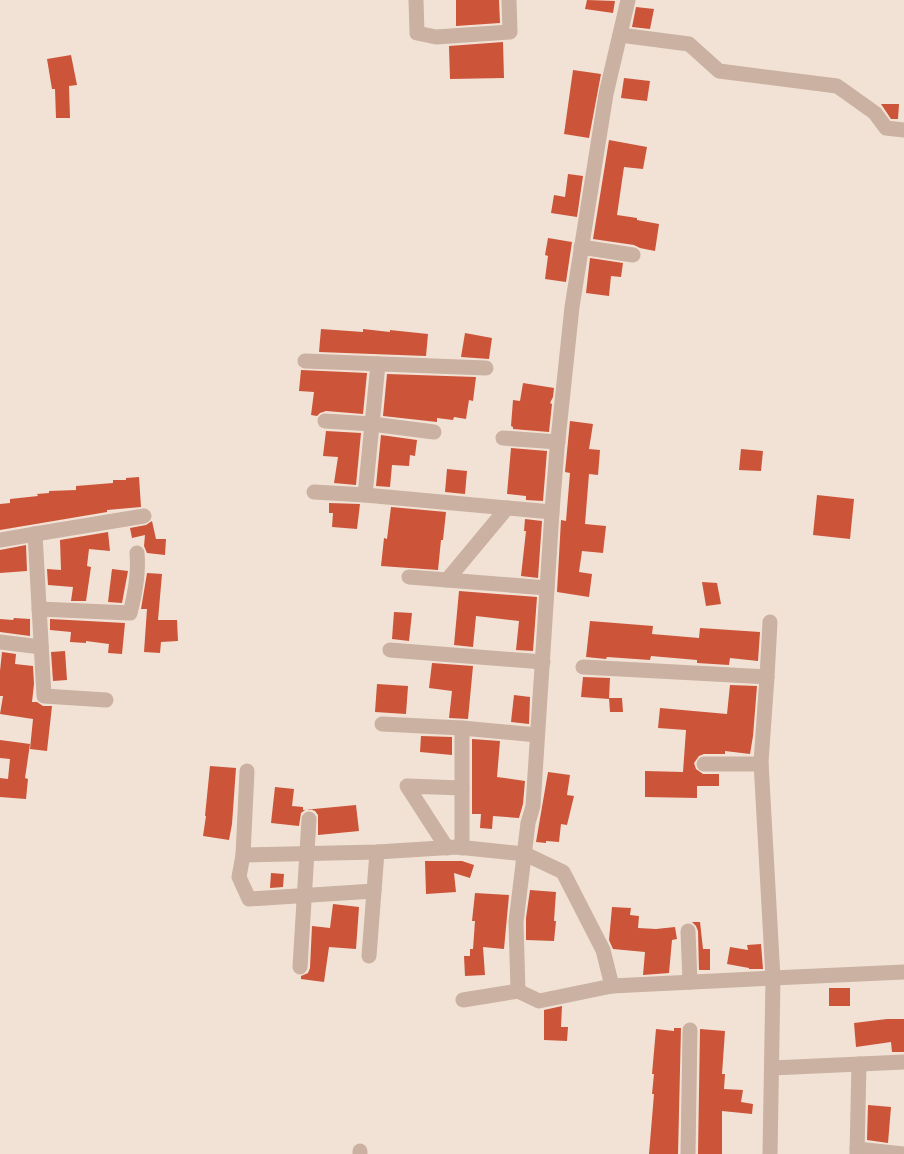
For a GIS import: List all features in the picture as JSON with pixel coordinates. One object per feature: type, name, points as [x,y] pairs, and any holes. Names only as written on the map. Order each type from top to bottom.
[{"type":"street","points":[[416,0],[417,33],[436,37],[510,32],[509,0]]},
{"type":"street","points":[[518,991],[516,922],[528,823],[533,806],[552,512],[572,307],[606,94],[628,0]]},
{"type":"street","points":[[620,35],[689,44],[719,71],[837,86],[875,113],[886,128],[904,130]]},
{"type":"street","points":[[581,247],[633,255]]},
{"type":"street","points":[[305,361],[486,368]]},
{"type":"street","points":[[365,495],[378,364]]},
{"type":"street","points":[[325,421],[434,432]]},
{"type":"street","points":[[503,438],[558,442]]},
{"type":"street","points":[[314,492],[552,512]]},
{"type":"street","points":[[447,580],[507,508]]},
{"type":"street","points":[[0,540],[144,516]]},
{"type":"street","points":[[35,534],[44,696],[106,700]]},
{"type":"street","points":[[39,609],[130,613],[135,594],[137,554]]},
{"type":"street","points":[[409,577],[547,588]]},
{"type":"street","points":[[770,622],[761,764],[773,978],[770,1154]]},
{"type":"street","points":[[0,642],[41,647]]},
{"type":"street","points":[[390,650],[543,662]]},
{"type":"street","points":[[583,667],[768,677]]},
{"type":"street","points":[[382,724],[537,735]]},
{"type":"street","points":[[454,848],[462,788],[462,728]]},
{"type":"street","points":[[704,764],[761,764]]},
{"type":"street","points":[[247,771],[243,855],[239,877],[249,898],[374,891]]},
{"type":"street","points":[[454,848],[407,786],[462,788]]},
{"type":"street","points":[[300,967],[309,819]]},
{"type":"street","points":[[243,855],[454,848],[525,854],[563,872],[603,950],[612,986]]},
{"type":"street","points":[[369,956],[377,852]]},
{"type":"street","points":[[688,931],[690,982]]},
{"type":"street","points":[[463,1000],[518,991],[539,1001],[612,986],[904,972]]},
{"type":"street","points":[[688,1154],[690,1030]]},
{"type":"street","points":[[772,1068],[904,1062]]},
{"type":"street","points":[[859,1064],[857,1152],[904,1154]]},
{"type":"building","points":[[456,0],[499,0],[500,23],[456,26]]},
{"type":"building","points":[[587,0],[615,1],[613,13],[585,9]]},
{"type":"building","points":[[636,7],[654,9],[650,29],[632,27]]},
{"type":"building","points":[[503,42],[504,78],[450,79],[449,46]]},
{"type":"building","points":[[71,55],[77,85],[69,86],[70,118],[56,118],[55,89],[52,89],[47,59]]},
{"type":"building","points":[[573,70],[601,74],[589,138],[564,134]]},
{"type":"building","points":[[624,78],[650,81],[647,101],[621,98]]},
{"type":"building","points":[[881,104],[899,104],[898,119],[891,119]]},
{"type":"building","points":[[609,140],[647,147],[643,169],[624,167],[617,215],[659,224],[655,251],[634,245],[593,239]]},
{"type":"building","points":[[568,174],[583,176],[577,217],[551,213],[554,195],[565,197]]},
{"type":"building","points":[[548,238],[572,242],[566,282],[545,279]]},
{"type":"building","points":[[590,258],[623,263],[621,277],[611,276],[609,296],[586,293]]},
{"type":"building","points":[[321,329],[363,332],[363,329],[390,332],[390,330],[428,334],[426,356],[319,352]]},
{"type":"building","points":[[465,333],[492,338],[489,359],[461,357]]},
{"type":"building","points":[[301,370],[367,373],[363,414],[326,411],[317,416],[311,415],[314,392],[299,391]]},
{"type":"building","points":[[387,374],[476,377],[473,401],[469,400],[466,419],[437,418],[437,422],[383,416]]},
{"type":"building","points":[[523,383],[554,388],[550,403],[552,404],[549,432],[513,429],[511,426],[513,400],[520,401]]},
{"type":"building","points":[[570,421],[593,424],[589,449],[600,450],[598,475],[589,474],[585,524],[606,526],[603,553],[582,551],[579,572],[592,574],[589,597],[557,592],[561,520],[566,521],[570,473],[565,472]]},
{"type":"building","points":[[326,431],[361,433],[356,485],[334,483],[338,457],[323,456]]},
{"type":"building","points":[[381,435],[417,440],[415,456],[410,455],[409,466],[392,465],[390,487],[376,486]]},
{"type":"building","points":[[511,448],[547,451],[543,501],[526,500],[526,496],[507,494]]},
{"type":"building","points":[[741,449],[763,451],[761,471],[739,470]]},
{"type":"building","points":[[447,469],[467,471],[465,494],[445,492]]},
{"type":"building","points":[[139,477],[141,507],[107,510],[107,512],[0,530],[0,504],[10,503],[10,499],[38,496],[37,494],[49,493],[49,491],[76,490],[76,486],[113,483],[113,480]]},
{"type":"building","points":[[817,495],[854,499],[850,539],[813,535]]},
{"type":"building","points":[[329,503],[360,504],[357,529],[332,527],[333,513],[329,513]]},
{"type":"building","points":[[391,507],[446,512],[438,570],[381,566]]},
{"type":"building","points":[[525,519],[542,521],[538,578],[521,576],[526,531],[524,531]]},
{"type":"building","points":[[152,521],[156,539],[166,539],[165,555],[147,553],[144,546],[145,535],[132,538],[130,528],[146,525]]},
{"type":"building","points":[[108,532],[110,551],[89,549],[87,566],[91,567],[86,601],[71,601],[73,587],[48,585],[47,569],[61,570],[60,540]]},
{"type":"building","points":[[26,545],[27,571],[0,573],[0,550]]},
{"type":"building","points":[[112,569],[128,571],[122,603],[108,602]]},
{"type":"building","points":[[147,573],[162,574],[158,620],[177,620],[178,641],[161,642],[160,653],[144,652],[147,609],[141,609]]},
{"type":"building","points":[[702,582],[717,583],[721,604],[706,606]]},
{"type":"building","points":[[459,591],[537,597],[533,651],[516,650],[519,621],[476,616],[473,647],[454,645]]},
{"type":"building","points":[[394,612],[412,613],[409,641],[392,639]]},
{"type":"building","points":[[14,618],[30,619],[30,636],[0,632],[0,619],[13,620]]},
{"type":"building","points":[[50,619],[125,623],[122,654],[108,653],[109,644],[86,641],[86,643],[70,642],[71,632],[50,630]]},
{"type":"building","points":[[590,621],[653,626],[652,634],[699,638],[700,628],[760,632],[758,661],[730,658],[729,665],[651,656],[650,660],[586,657]]},
{"type":"building","points":[[65,651],[67,680],[53,681],[51,652]]},
{"type":"building","points":[[2,652],[16,654],[15,664],[33,666],[32,702],[52,706],[47,751],[30,749],[33,719],[0,714],[3,696],[0,696]]},
{"type":"building","points":[[432,663],[473,666],[468,719],[449,718],[452,691],[429,688]]},
{"type":"building","points":[[583,677],[610,678],[609,699],[581,697]]},
{"type":"building","points":[[377,684],[408,686],[406,714],[375,712]]},
{"type":"building","points":[[730,685],[757,686],[750,754],[725,751],[725,754],[699,756],[694,763],[696,769],[703,774],[719,774],[719,786],[697,786],[697,798],[645,797],[645,771],[683,772],[686,730],[658,728],[660,708],[727,714]]},
{"type":"building","points":[[514,695],[530,697],[529,724],[511,722]]},
{"type":"building","points":[[609,698],[622,698],[623,712],[610,712]]},
{"type":"building","points":[[421,736],[452,737],[452,755],[420,752]]},
{"type":"building","points":[[472,739],[500,741],[497,777],[525,781],[519,818],[493,816],[492,829],[480,828],[481,814],[472,814]]},
{"type":"building","points":[[0,740],[30,744],[25,778],[28,779],[26,799],[0,797],[0,778],[8,779],[10,759],[0,758]]},
{"type":"building","points":[[210,766],[236,768],[229,840],[203,836]]},
{"type":"building","points":[[548,772],[570,775],[567,795],[574,796],[567,825],[561,824],[559,842],[546,841],[546,843],[536,842]]},
{"type":"building","points":[[275,787],[294,789],[292,806],[303,807],[305,810],[301,813],[299,826],[271,823]]},
{"type":"building","points":[[356,805],[359,831],[318,835],[318,815],[311,809]]},
{"type":"building","points":[[425,861],[462,861],[474,865],[470,878],[454,873],[456,892],[426,894]]},
{"type":"building","points":[[271,873],[284,874],[283,887],[270,888]]},
{"type":"building","points":[[530,890],[556,892],[554,941],[526,940]]},
{"type":"building","points":[[475,893],[509,895],[504,949],[483,947],[485,975],[465,976],[464,956],[470,956],[470,949],[473,949],[475,921],[472,921]]},
{"type":"building","points":[[333,904],[359,907],[356,949],[329,947],[324,982],[301,979],[301,976],[308,973],[310,968],[312,926],[330,928]]},
{"type":"building","points":[[612,907],[631,908],[630,915],[639,916],[638,928],[675,927],[677,939],[672,940],[669,973],[643,975],[645,952],[613,949],[609,940]]},
{"type":"building","points":[[692,922],[700,922],[703,949],[710,949],[710,970],[699,970],[698,931]]},
{"type":"building","points":[[761,944],[763,969],[749,969],[727,964],[730,947],[748,950],[747,945]]},
{"type":"building","points":[[829,988],[850,988],[850,1006],[829,1006]]},
{"type":"building","points":[[562,1006],[561,1027],[568,1027],[567,1041],[544,1040],[544,1010]]},
{"type":"building","points":[[904,1019],[904,1052],[892,1052],[891,1042],[856,1047],[854,1023]]},
{"type":"building","points":[[674,1028],[681,1028],[678,1154],[649,1154],[656,1029],[674,1031]]},
{"type":"building","points":[[700,1029],[725,1031],[722,1074],[725,1074],[724,1089],[743,1090],[741,1102],[753,1104],[752,1114],[722,1111],[722,1154],[698,1154]]},
{"type":"building","points":[[868,1105],[891,1107],[888,1143],[867,1140]]}]
